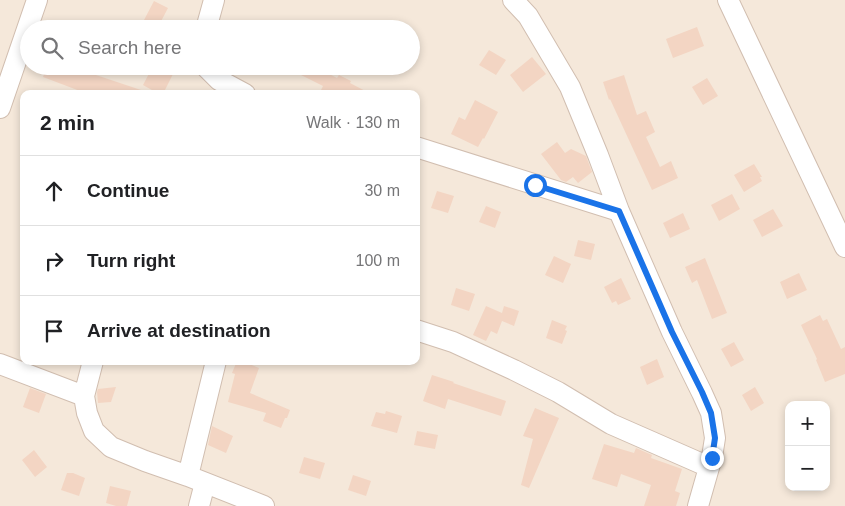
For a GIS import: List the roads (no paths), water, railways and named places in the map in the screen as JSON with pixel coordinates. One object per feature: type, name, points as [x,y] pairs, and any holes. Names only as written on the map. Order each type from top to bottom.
[{"type":"street","points":[[30,20],[37,0]]},
{"type":"street","points":[[208,20],[214,0]]},
{"type":"street","points":[[513,0],[528,16],[570,87],[619,211],[672,332],[711,413],[715,438],[698,506]]},
{"type":"street","points":[[728,0],[845,247]]},
{"type":"street","points":[[0,108],[20,50]]},
{"type":"street","points":[[214,75],[219,80],[238,90]]},
{"type":"street","points":[[420,148],[619,211]]},
{"type":"street","points":[[420,331],[453,342],[514,370],[558,392],[611,424],[709,467]]},
{"type":"street","points":[[0,364],[84,396]]},
{"type":"street","points":[[92,365],[84,396],[94,431],[111,447],[264,506]]},
{"type":"street","points":[[199,506],[196,479],[215,365]]}]
